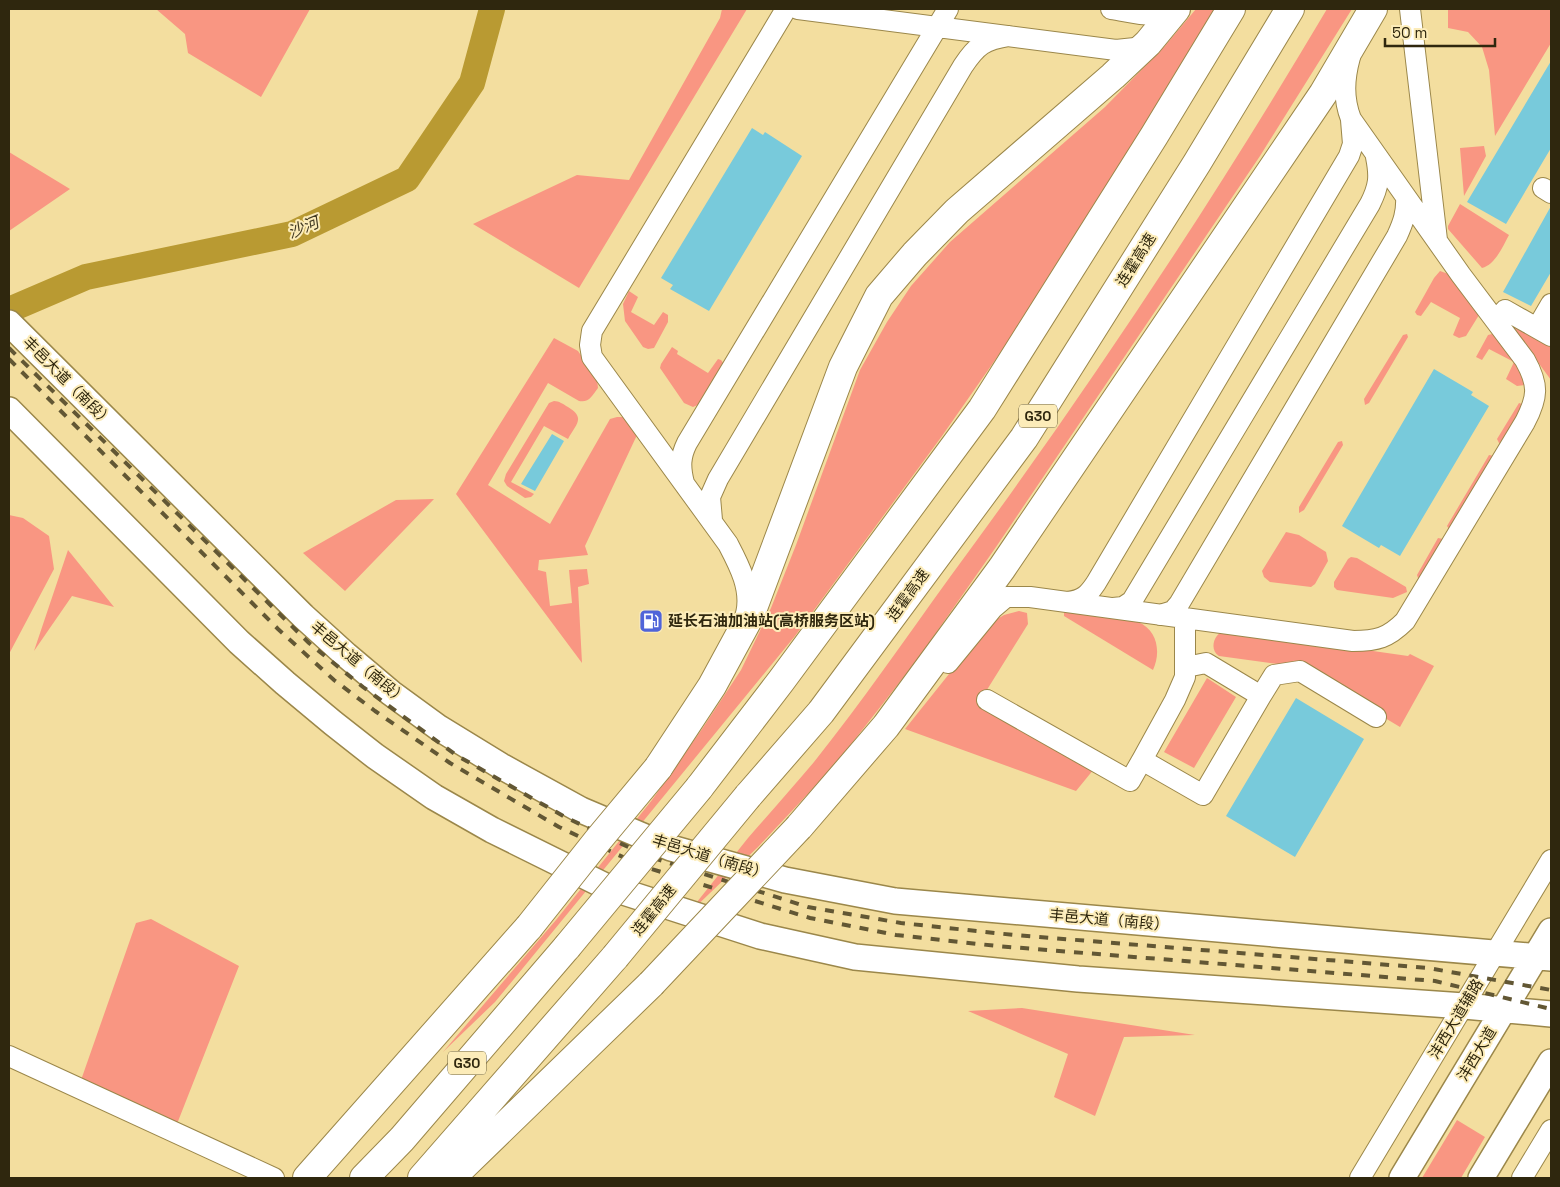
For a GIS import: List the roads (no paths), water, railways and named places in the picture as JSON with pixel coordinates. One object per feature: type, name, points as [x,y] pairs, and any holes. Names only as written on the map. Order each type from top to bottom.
[{"type":"highway","points":[[307,1178],[528,928],[658,768],[712,686],[750,616],[843,367],[879,296],[915,254],[957,210],[1113,76],[1148,42],[1175,9]]},
{"type":"highway","name":"G30","points":[[364,1178],[402,1138],[567,947],[699,788],[781,681],[982,409],[1154,136],[1231,9]]},
{"type":"highway","name":"连霍高速","points":[[422,1178],[616,957],[748,796],[821,712],[1024,438],[1198,163],[1290,9]]},
{"type":"highway","points":[[451,1178],[651,984],[799,827],[886,726],[1002,568],[1323,94],[1372,9]]},
{"type":"main road","name":"丰邑大道（南段）","points":[[9,323],[303,616],[391,692],[439,728],[501,766],[582,810],[671,848],[785,880],[895,901],[1543,957]]},
{"type":"main road","points":[[9,410],[239,642],[285,683],[375,756],[434,797],[492,830],[605,886],[760,936],[855,957],[1078,979],[1464,1006],[1551,1014]]},
{"type":"main road","name":"沣西大道","points":[[1402,1178],[1504,1009],[1543,957],[1551,931]]},
{"type":"main road","points":[[1481,1178],[1551,1062]]},
{"type":"street","points":[[742,631],[748,606],[741,567],[712,520],[592,357],[590,345],[592,331],[786,9]]},
{"type":"street","points":[[798,9],[1116,50],[1135,48],[1148,42]]},
{"type":"street","points":[[685,485],[680,470],[682,454],[687,443],[936,26],[948,9]]},
{"type":"street","points":[[1111,9],[1153,14],[1169,13],[1175,9]]},
{"type":"street","points":[[1410,9],[1438,242]]},
{"type":"street","points":[[712,520],[710,497],[718,479],[963,66],[974,49],[993,38],[1009,36]]},
{"type":"street","points":[[864,751],[886,735],[993,608],[1006,597],[1030,597],[1353,640],[1371,641],[1384,637],[1395,631],[1405,620],[1532,408],[1536,396],[1535,384],[1525,360],[1406,198],[1351,119],[1346,105],[1344,90],[1346,70],[1353,43]]},
{"type":"street","points":[[1066,602],[1080,600],[1088,594],[1096,583],[1344,164],[1353,144],[1351,119]]},
{"type":"street","points":[[1113,608],[1124,607],[1132,601],[1370,204],[1377,189],[1379,174],[1376,156]]},
{"type":"street","points":[[1160,615],[1172,611],[1180,604],[1392,244],[1404,221],[1407,207],[1406,198]]},
{"type":"street","points":[[1497,322],[1505,310],[1544,332],[1551,304]]},
{"type":"street","points":[[987,700],[1130,781],[1175,700],[1185,677],[1185,618]]},
{"type":"street","points":[[1186,667],[1206,664],[1261,696]]},
{"type":"street","points":[[1142,760],[1203,794],[1274,674],[1300,671],[1376,717]]},
{"type":"street","name":"沣西大道辅路","points":[[1360,1178],[1551,860]]},
{"type":"street","points":[[9,1056],[274,1178]]},
{"type":"street","points":[[1522,1178],[1551,1130]]},
{"type":"waterway","name":"沙河","points":[[9,310],[86,277],[292,234],[407,179],[472,83],[492,9]]},
{"type":"railway","points":[[9,348],[309,643],[363,687],[456,755],[565,817],[647,856],[808,907],[901,923],[1014,935],[1428,968],[1551,990]]},
{"type":"railway","points":[[9,359],[278,629],[334,680],[450,763],[559,827],[642,866],[810,918],[896,935],[997,946],[1435,981],[1551,1009]]},
{"type":"place","name":"延长石油加油站(高桥服务区站)","points":[[651,621]]}]
